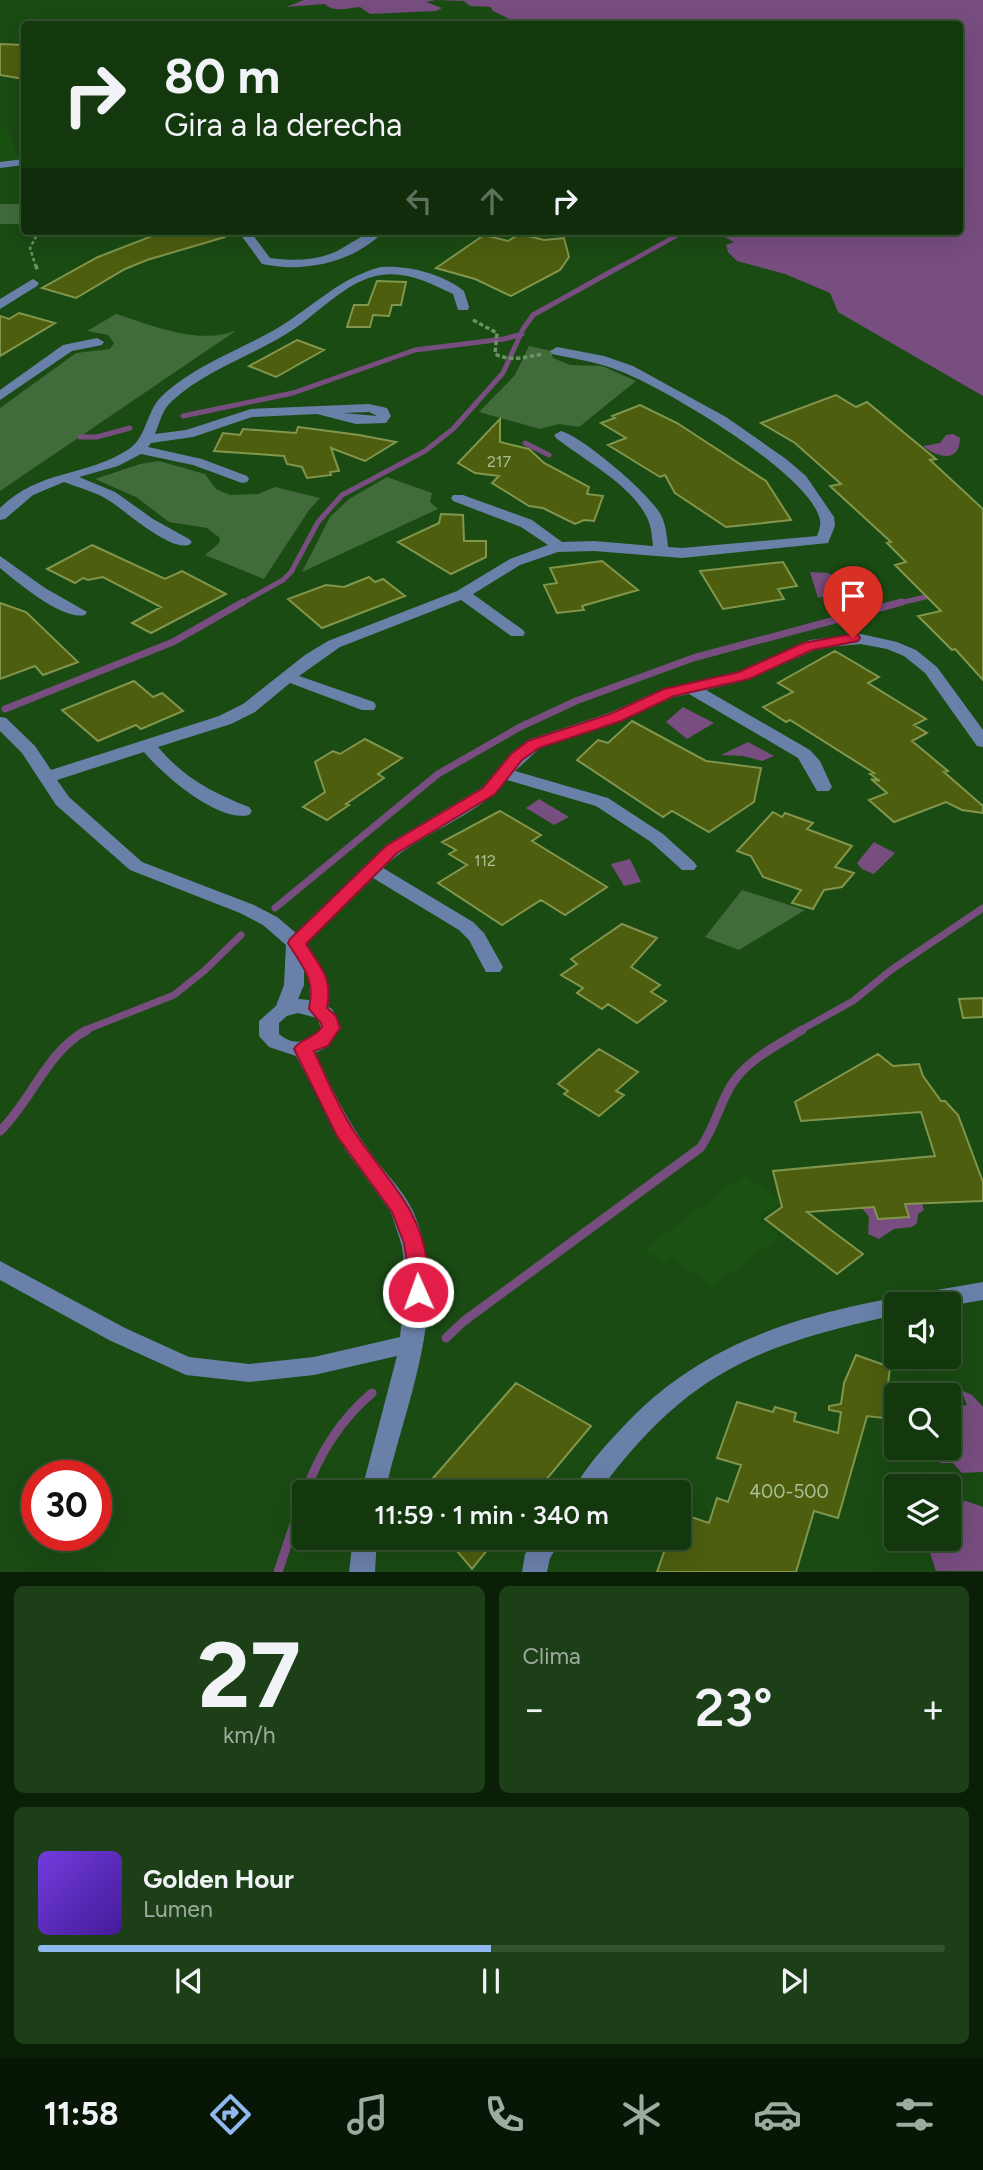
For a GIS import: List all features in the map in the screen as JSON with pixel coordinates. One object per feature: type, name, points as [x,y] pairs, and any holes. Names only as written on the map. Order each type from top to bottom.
[{"type":"street","points":[[0,165],[21,162]]},
{"type":"street","points":[[247,235],[266,261],[318,264],[345,253],[372,235]]},
{"type":"street","points":[[143,444],[155,411],[186,384],[285,329],[365,274],[382,271],[412,272],[457,291],[463,307]]},
{"type":"street","points":[[0,305],[33,283]]},
{"type":"street","points":[[0,396],[68,348],[97,342]]},
{"type":"street","points":[[45,778],[225,720],[249,708],[311,658],[334,644],[463,594],[521,559],[558,547],[594,546],[691,553],[823,540],[828,526],[827,517],[791,470],[721,420],[621,366],[557,351]]},
{"type":"street","points":[[0,516],[31,489],[112,462],[143,444],[188,435],[251,413],[318,410]]},
{"type":"street","points":[[561,435],[640,497],[653,515],[661,552]]},
{"type":"street","points":[[143,444],[242,479]]},
{"type":"street","points":[[65,477],[110,495],[148,522],[184,542]]},
{"type":"street","points":[[458,498],[536,528],[551,538],[558,547]]},
{"type":"street","points":[[0,561],[39,591],[79,612]]},
{"type":"street","points":[[463,594],[517,633]]},
{"type":"street","points":[[284,1009],[294,985],[296,943],[371,869],[408,837],[461,810],[489,791],[517,757],[534,744],[615,718],[669,692],[744,676],[816,643],[853,638],[878,641],[898,647],[923,661],[983,742]]},
{"type":"street","points":[[288,677],[368,706]]},
{"type":"street","points":[[691,688],[804,754],[811,761],[824,787]]},
{"type":"street","points":[[0,722],[29,750],[62,801],[136,866],[247,909],[270,921],[296,943],[319,979],[321,992],[318,1009]]},
{"type":"street","points":[[148,746],[171,775],[201,794],[243,811]]},
{"type":"street","points":[[503,773],[602,802],[657,838],[688,866]]},
{"type":"street","points":[[371,869],[466,926],[477,937],[492,967]]},
{"type":"street","points":[[298,1006],[318,1009],[330,1020],[328,1035],[322,1041],[303,1049],[282,1046],[269,1036],[269,1021],[284,1009],[298,1006]]},
{"type":"street","points":[[303,1049],[344,1131],[401,1209],[414,1243],[418,1271],[417,1313],[376,1480]]},
{"type":"street","points":[[0,1270],[117,1334],[186,1366],[249,1373],[314,1366],[409,1345]]},
{"type":"street","points":[[961,1295],[983,1291]]},
{"type":"street","points":[[594,1480],[633,1430],[700,1373],[730,1357],[773,1340],[884,1309]]},
{"type":"street","points":[[362,1572],[364,1550]]},
{"type":"street","points":[[533,1571],[540,1550]]},
{"type":"path","points":[[33,283],[38,271],[30,248],[37,235]]},
{"type":"path","points":[[463,307],[477,324],[497,333],[495,354],[498,357],[516,360],[557,351]]},
{"type":"shaded area","points":[[304,0],[436,0],[426,2],[442,8],[436,11],[370,14],[360,7],[337,9],[325,4],[286,7]]},
{"type":"shaded area","points":[[437,0],[983,0],[983,396],[838,312],[830,293],[785,274],[737,261],[728,252],[726,245],[734,242],[721,235],[963,235],[963,21],[514,21],[493,11],[491,7],[470,6],[464,1]]},
{"type":"shaded area","points":[[0,129],[9,129],[18,160],[0,162]]},
{"type":"shaded area","points":[[0,204],[21,204],[21,224],[0,224]]},
{"type":"shaded area","points":[[116,314],[192,335],[207,336],[237,330],[0,491],[0,408],[76,353],[110,349],[114,343],[108,335],[87,331]]},
{"type":"shaded area","points":[[529,346],[551,351],[553,358],[570,365],[602,366],[636,381],[579,427],[559,424],[540,429],[479,412],[515,375]]},
{"type":"shaded area","points":[[953,434],[960,438],[959,446],[952,455],[940,455],[923,446],[940,443],[946,435]]},
{"type":"shaded area","points":[[159,461],[205,474],[216,489],[230,495],[258,494],[275,487],[320,498],[309,510],[264,579],[205,555],[219,543],[220,538],[207,528],[169,522],[136,497],[95,479],[140,464]]},
{"type":"shaded area","points":[[387,477],[432,493],[430,502],[438,509],[302,572],[330,517],[349,499]]},
{"type":"shaded area","points":[[810,572],[828,573],[836,577],[838,597],[830,600],[825,596],[818,598]]},
{"type":"shaded area","points":[[683,707],[714,723],[687,739],[666,722]]},
{"type":"shaded area","points":[[748,742],[774,756],[762,761],[743,756],[721,755]]},
{"type":"shaded area","points":[[539,799],[569,817],[554,825],[526,808]]},
{"type":"shaded area","points":[[874,842],[895,853],[874,874],[862,869],[857,863]]},
{"type":"shaded area","points":[[630,859],[641,882],[624,886],[611,864]]},
{"type":"shaded area","points":[[742,890],[805,910],[739,950],[705,937]]},
{"type":"shaded area","points":[[745,1175],[780,1202],[757,1219],[780,1236],[712,1287],[673,1257],[663,1264],[644,1249]]},
{"type":"shaded area","points":[[922,1203],[924,1210],[918,1214],[917,1223],[912,1227],[894,1229],[879,1239],[868,1234],[869,1217],[861,1207]]},
{"type":"shaded area","points":[[961,1390],[972,1395],[983,1407],[983,1472],[962,1473],[953,1463],[940,1463],[938,1460],[961,1460],[961,1406],[967,1405]]},
{"type":"shaded area","points":[[961,1502],[983,1507],[983,1571],[936,1571],[929,1551],[961,1551]]},
{"type":"building","points":[[0,44],[21,45],[21,78],[0,75]]},
{"type":"building","points":[[155,235],[225,237],[125,269],[76,298],[42,288],[98,257]]},
{"type":"building","points":[[484,235],[508,241],[518,235],[544,240],[564,238],[569,257],[560,270],[511,296],[475,279],[436,268]]},
{"type":"building","points":[[377,281],[406,282],[401,305],[392,305],[389,316],[373,315],[370,327],[347,327],[354,305],[368,305]]},
{"type":"building","points":[[19,313],[55,323],[0,356],[0,316],[9,319]]},
{"type":"building","points":[[297,340],[324,350],[276,377],[249,366]]},
{"type":"building","points":[[836,395],[856,407],[867,402],[936,459],[930,460],[983,509],[983,680],[955,649],[952,650],[918,616],[941,611],[895,565],[906,562],[887,543],[891,542],[830,486],[841,484],[795,443],[761,423]]},
{"type":"building","points":[[640,405],[677,423],[766,481],[791,520],[726,527],[675,493],[665,475],[660,477],[608,445],[626,438],[601,423]]},
{"type":"building","points":[[500,419],[500,442],[529,449],[544,463],[589,487],[587,494],[603,496],[594,521],[584,520],[575,524],[543,508],[529,506],[492,483],[499,476],[475,473],[458,463]]},
{"type":"building","points":[[298,427],[396,442],[365,461],[331,448],[339,471],[330,472],[331,475],[307,478],[302,467],[287,464],[284,456],[214,451],[223,433],[240,435],[243,429],[296,433]]},
{"type":"building","points":[[441,514],[463,515],[464,541],[486,541],[486,557],[451,574],[398,542],[439,523]]},
{"type":"building","points":[[92,545],[165,579],[182,571],[226,594],[151,633],[132,623],[161,607],[103,577],[88,580],[83,578],[75,583],[47,569]]},
{"type":"building","points":[[602,561],[638,590],[582,606],[584,610],[557,613],[544,585],[557,583],[550,568]]},
{"type":"building","points":[[783,562],[797,586],[778,589],[784,599],[723,609],[700,571]]},
{"type":"building","points":[[369,577],[375,582],[383,579],[405,596],[322,628],[288,599],[326,585],[344,587]]},
{"type":"building","points":[[0,603],[26,612],[78,662],[43,675],[35,666],[0,679]]},
{"type":"building","points":[[835,651],[879,677],[868,683],[926,719],[914,725],[927,733],[912,741],[948,771],[944,772],[983,806],[983,813],[962,810],[946,802],[894,822],[869,800],[887,793],[871,779],[880,781],[870,774],[874,773],[790,720],[786,722],[763,707],[793,692],[778,683]]},
{"type":"building","points":[[134,681],[153,697],[162,693],[183,711],[141,729],[136,725],[98,741],[62,710]]},
{"type":"building","points":[[632,721],[706,761],[761,768],[754,802],[709,832],[672,811],[663,817],[577,760],[598,740],[608,743]]},
{"type":"building","points":[[365,739],[402,758],[378,774],[384,778],[327,820],[303,807],[325,792],[315,762],[333,751],[340,754]]},
{"type":"building","points":[[500,811],[541,835],[532,841],[607,887],[565,915],[541,900],[502,925],[438,883],[467,865],[449,854],[456,850],[442,842]]},
{"type":"building","points":[[773,812],[782,817],[785,813],[813,823],[807,829],[852,846],[835,867],[854,873],[842,887],[824,890],[813,909],[792,903],[801,890],[763,877],[751,856],[737,851]]},
{"type":"building","points":[[622,924],[657,938],[631,967],[660,985],[651,992],[666,1001],[637,1023],[608,1004],[602,1009],[577,993],[583,988],[561,975],[577,964],[571,959]]},
{"type":"building","points":[[983,998],[983,1017],[963,1018],[959,999]]},
{"type":"building","points":[[599,1049],[638,1072],[616,1091],[624,1095],[599,1116],[564,1094],[568,1091],[558,1084]]},
{"type":"building","points":[[878,1054],[893,1066],[919,1064],[923,1076],[941,1101],[945,1101],[958,1115],[983,1182],[983,1201],[905,1204],[909,1217],[878,1219],[874,1207],[807,1212],[863,1254],[837,1274],[765,1219],[782,1207],[773,1171],[935,1156],[921,1112],[801,1121],[795,1102]]},
{"type":"building","points":[[856,1355],[884,1365],[884,1369],[890,1369],[888,1383],[884,1383],[884,1418],[867,1416],[838,1518],[814,1511],[796,1572],[657,1572],[665,1550],[691,1550],[691,1517],[709,1523],[717,1498],[728,1502],[741,1465],[717,1458],[737,1402],[773,1412],[775,1407],[796,1413],[794,1421],[838,1433],[841,1412],[829,1410],[829,1406],[841,1404],[844,1383]]},
{"type":"building","points":[[516,1383],[591,1426],[546,1480],[431,1480]]},
{"type":"building","points":[[456,1550],[487,1550],[472,1569]]},
{"type":"waterway","points":[[620,267],[678,235]]},
{"type":"waterway","points":[[521,334],[533,315],[623,265]]},
{"type":"waterway","points":[[183,416],[293,393],[415,350],[504,339],[521,334]]},
{"type":"waterway","points":[[240,604],[283,580],[291,572],[318,522],[342,495],[425,451],[453,429],[503,373],[521,334]]},
{"type":"waterway","points":[[80,437],[97,437],[130,428]]},
{"type":"waterway","points":[[525,443],[549,455]]},
{"type":"waterway","points":[[895,604],[934,595]]},
{"type":"waterway","points":[[5,709],[173,642],[243,602]]},
{"type":"waterway","points":[[275,908],[438,774],[520,727],[576,701],[693,658],[902,602]]},
{"type":"waterway","points":[[799,1031],[853,1001],[891,970],[983,908]]},
{"type":"waterway","points":[[83,1031],[174,995],[204,971],[241,935]]},
{"type":"waterway","points":[[0,1131],[61,1050],[87,1030]]},
{"type":"waterway","points":[[446,1338],[464,1321],[700,1148],[739,1075],[764,1053],[802,1030]]},
{"type":"waterway","points":[[311,1480],[340,1426],[372,1393]]},
{"type":"waterway","points":[[278,1572],[292,1530]]},
{"type":"route","points":[[418,1292],[414,1243],[401,1209],[344,1131],[303,1049],[322,1041],[331,1028],[330,1020],[318,1009],[321,992],[319,979],[296,943],[391,849],[489,791],[517,757],[534,744],[615,718],[669,692],[744,676],[808,646],[853,638]]}]
